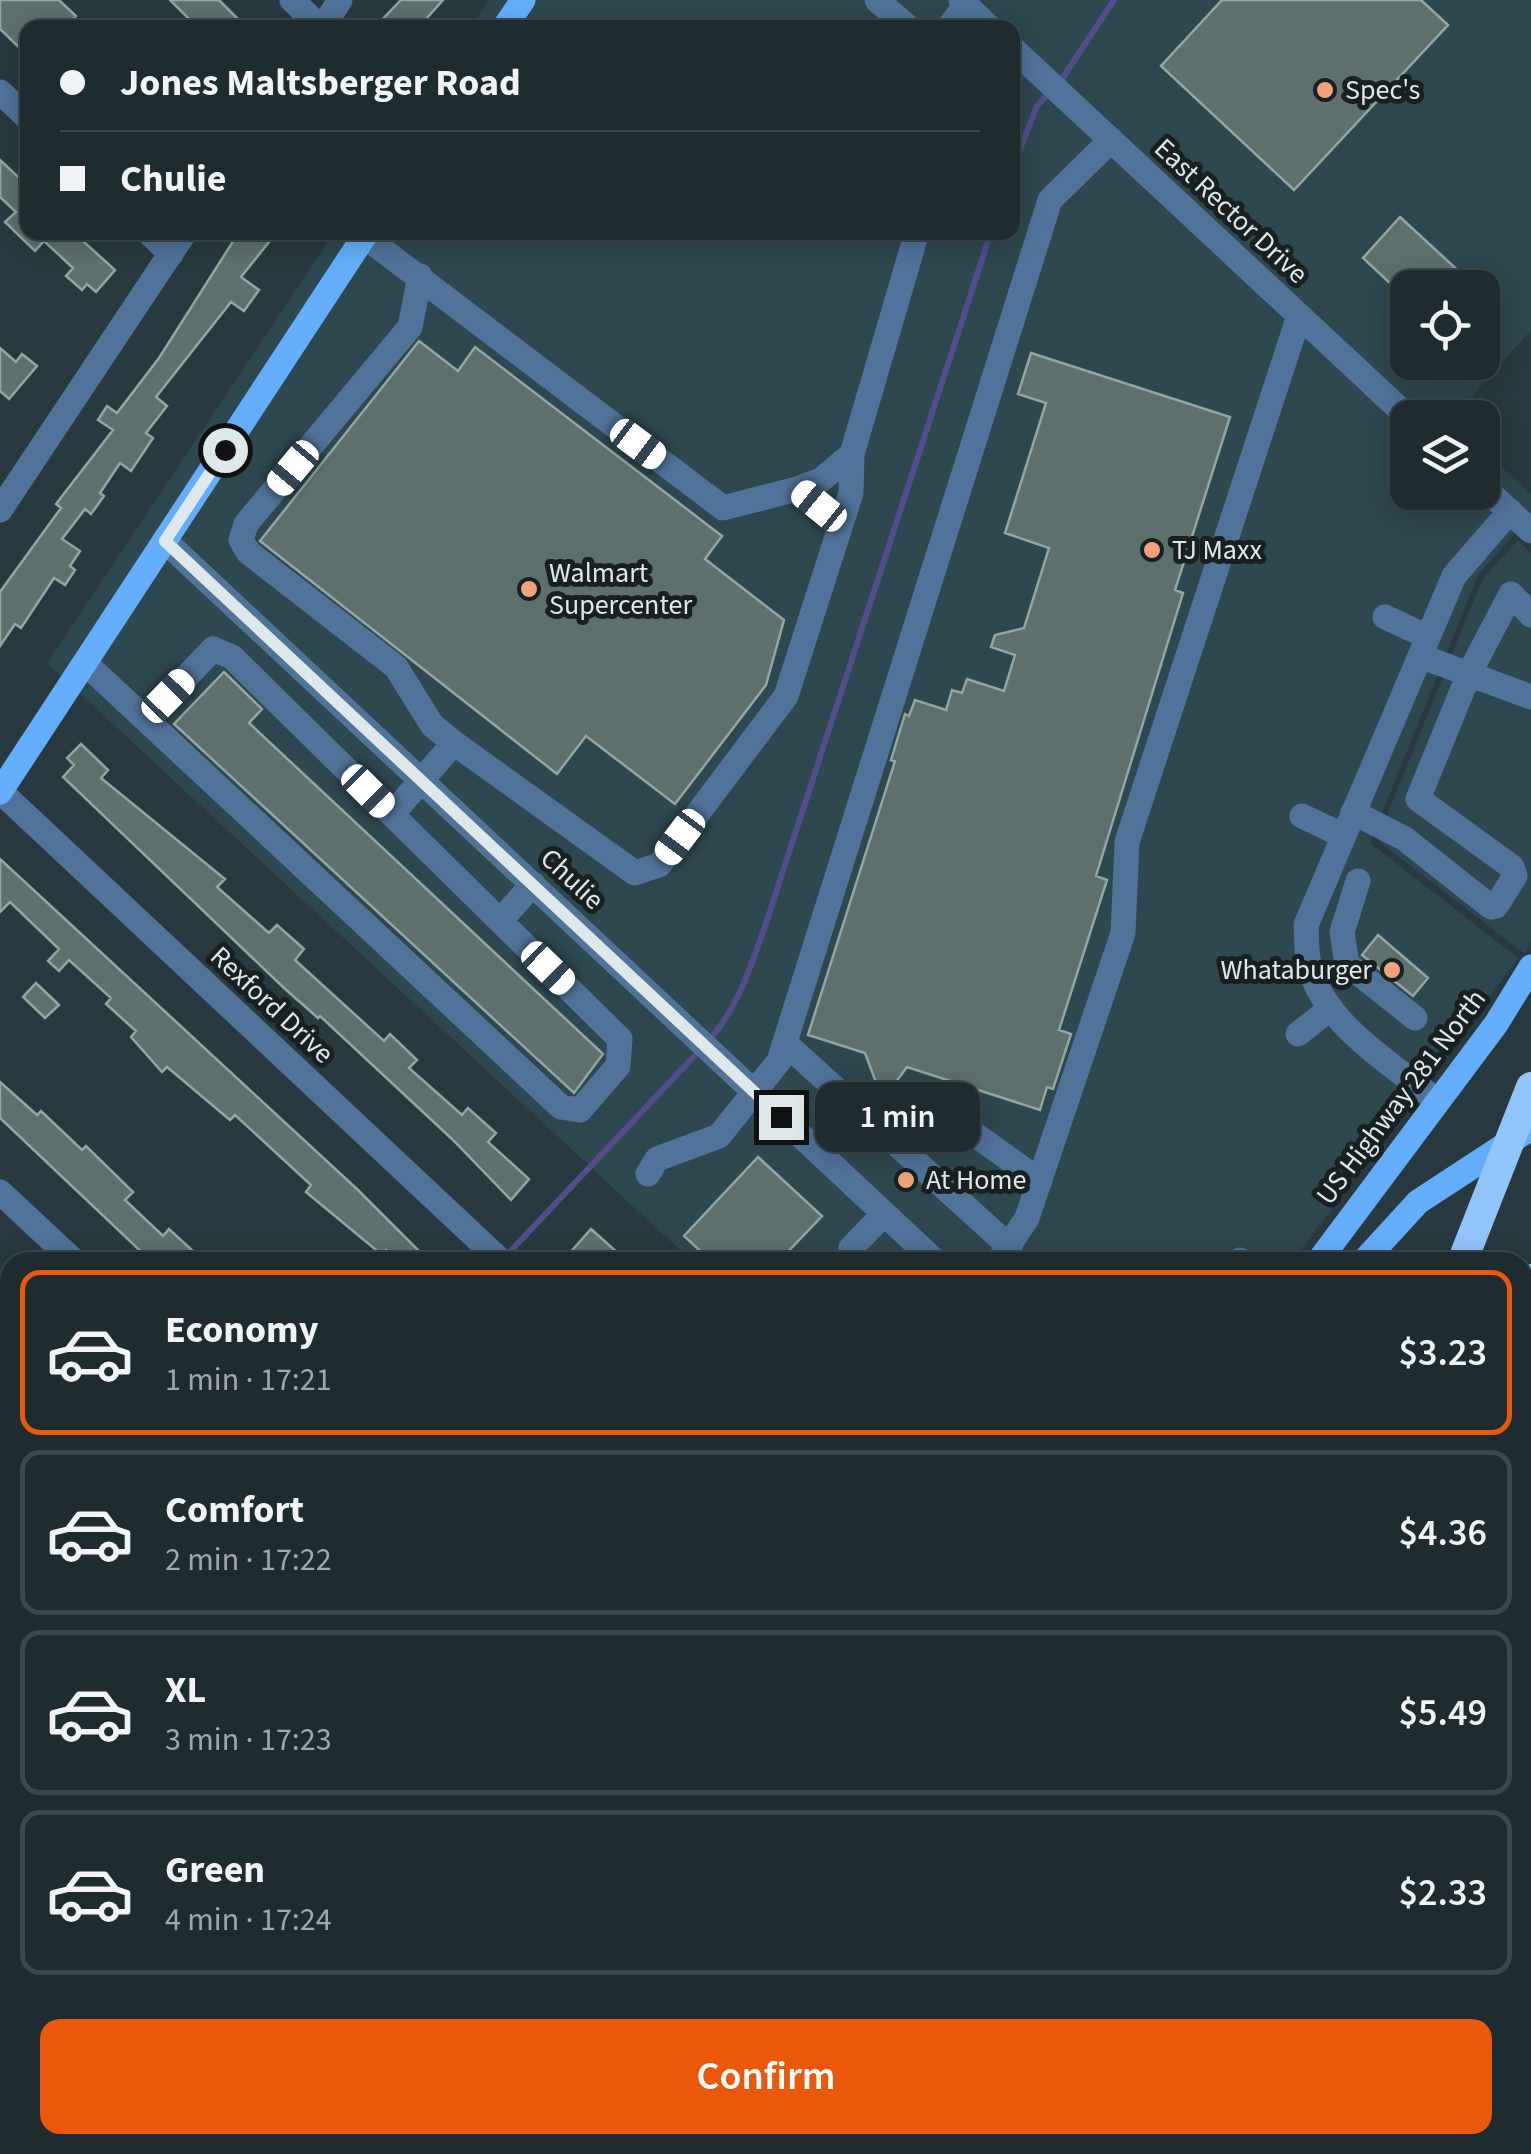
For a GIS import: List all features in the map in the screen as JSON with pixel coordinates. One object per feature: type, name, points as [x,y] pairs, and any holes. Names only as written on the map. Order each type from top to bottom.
[{"type":"highway","points":[[1466,1252],[1531,1087]]},
{"type":"main road","points":[[0,792],[362,240]]},
{"type":"main road","name":"US Highway 281 North","points":[[1325,1252],[1496,1024],[1531,967]]},
{"type":"main road","points":[[1372,1252],[1418,1202],[1526,1131]]},
{"type":"street","points":[[292,0],[313,20]]},
{"type":"street","points":[[877,0],[900,20]]},
{"type":"street","points":[[964,2],[982,20]]},
{"type":"street","name":"East Rector Drive","points":[[1020,55],[1390,400]]},
{"type":"street","points":[[0,92],[20,111]]},
{"type":"street","points":[[648,1174],[657,1159],[719,1136],[780,1061],[1050,200],[1112,140]]},
{"type":"street","points":[[374,240],[723,508],[821,480],[852,454]]},
{"type":"street","points":[[420,276],[410,327],[246,524],[241,540],[248,552],[396,667],[432,726],[634,873],[659,865],[786,696],[851,493],[852,454],[915,240]]},
{"type":"street","points":[[0,510],[178,243]]},
{"type":"street","points":[[1006,1252],[1027,1218],[1123,933],[1127,842],[1299,316]]},
{"type":"street","points":[[0,463],[19,482]]},
{"type":"street","points":[[798,488],[841,524]]},
{"type":"street","points":[[1500,502],[1531,531]]},
{"type":"street","points":[[1438,1101],[1331,1008],[1309,965],[1306,924],[1454,576],[1510,511]]},
{"type":"street","name":"Chulie","points":[[165,541],[925,1252]]},
{"type":"street","points":[[1396,834],[1418,798],[1469,674],[1511,594],[1531,615]]},
{"type":"street","points":[[146,719],[246,616]]},
{"type":"street","points":[[1385,618],[1469,674],[1531,697]]},
{"type":"street","points":[[85,662],[561,1108],[580,1110],[618,1066],[620,1039],[232,658],[214,649]]},
{"type":"street","points":[[273,698],[302,668]]},
{"type":"street","points":[[392,814],[454,743]]},
{"type":"street","name":"Rexford Drive","points":[[0,792],[491,1252]]},
{"type":"street","points":[[1302,816],[1396,834],[1490,907],[1515,876],[1512,867],[1418,798]]},
{"type":"street","points":[[1358,881],[1344,918],[1347,964],[1415,1018]]},
{"type":"street","points":[[500,920],[533,884]]},
{"type":"street","points":[[1298,1034],[1331,1008]]},
{"type":"street","points":[[785,1043],[1001,1252]]},
{"type":"street","points":[[964,1126],[1040,1180]]},
{"type":"street","points":[[0,1192],[64,1252]]},
{"type":"street","points":[[852,1252],[851,1248],[884,1214]]},
{"type":"shaded area","points":[[489,0],[1531,0],[1531,330],[1500,365],[1500,270],[1390,270],[1390,380],[1486,380],[1468,400],[1390,400],[1390,510],[1500,510],[1500,466],[1531,494],[1531,515],[1478,575],[1370,843],[1518,958],[1299,1252],[682,1252],[47,663],[329,240],[1020,240],[1020,20],[476,20]]},
{"type":"shaded area","points":[[1518,540],[1531,553],[1531,942],[1525,954],[1377,840],[1482,580]]},
{"type":"building","points":[[0,0],[59,0],[76,16],[72,20],[20,20],[20,48],[0,29]]},
{"type":"building","points":[[170,0],[219,0],[239,20],[190,20]]},
{"type":"building","points":[[401,0],[443,0],[425,20],[382,20]]},
{"type":"building","name":"Spec's","points":[[1222,0],[1421,0],[1448,25],[1294,190],[1161,66]]},
{"type":"building","points":[[0,160],[20,179],[20,236],[5,222],[16,212],[0,197]]},
{"type":"building","points":[[1400,217],[1457,270],[1390,270],[1390,283],[1363,258]]},
{"type":"building","points":[[24,240],[82,240],[115,270],[96,292],[87,284],[82,290],[66,276],[73,268],[44,241],[35,251]]},
{"type":"building","points":[[234,240],[271,240],[241,277],[259,290],[244,311],[231,302],[156,397],[167,406],[146,433],[153,438],[131,471],[120,463],[91,514],[85,509],[62,539],[80,551],[70,566],[75,570],[65,585],[54,578],[21,628],[15,624],[0,646],[0,592],[61,508],[56,504],[113,430],[98,420],[107,406],[117,413],[159,358]]},
{"type":"building","name":"Walmart Supercenter","points":[[419,341],[458,371],[475,347],[722,536],[705,559],[784,620],[766,685],[675,804],[586,736],[557,774],[260,541]]},
{"type":"building","points":[[0,348],[16,362],[22,354],[37,366],[9,399],[0,391]]},
{"type":"building","points":[[1031,353],[1230,417],[1175,590],[1183,593],[1096,876],[1107,880],[1059,1030],[1071,1034],[1053,1089],[1047,1087],[1040,1110],[907,1067],[890,1090],[877,1085],[865,1053],[808,1035],[895,761],[891,760],[905,714],[909,716],[915,700],[946,710],[952,690],[962,693],[967,679],[1004,691],[1015,655],[991,647],[995,635],[1024,628],[1049,548],[1005,533],[1046,403],[1018,394]]},
{"type":"building","points":[[224,672],[262,709],[249,723],[603,1054],[574,1093],[174,724]]},
{"type":"building","points":[[81,744],[108,770],[101,778],[225,879],[217,887],[269,933],[277,925],[304,949],[295,960],[384,1041],[390,1034],[417,1060],[409,1068],[462,1115],[468,1108],[496,1133],[488,1142],[529,1179],[511,1200],[453,1140],[320,1016],[284,988],[63,777],[74,765],[67,758]]},
{"type":"building","points":[[0,859],[420,1252],[378,1252],[306,1192],[311,1185],[235,1115],[230,1120],[167,1067],[162,1072],[131,1037],[136,1031],[106,1004],[111,998],[69,960],[59,971],[48,961],[59,949],[10,902],[0,912]]},
{"type":"building","name":"Whataburger","points":[[1378,935],[1428,978],[1413,996],[1362,955]]},
{"type":"building","points":[[36,983],[59,1005],[45,1018],[23,997]]},
{"type":"building","points":[[0,1082],[37,1115],[41,1111],[82,1150],[86,1146],[133,1192],[125,1200],[163,1236],[169,1229],[194,1252],[141,1252],[0,1118]]},
{"type":"building","points":[[758,1157],[822,1216],[788,1252],[701,1252],[684,1236]]},
{"type":"building","points":[[591,1229],[617,1252],[571,1252]]},
{"type":"waterway","points":[[1060,82],[1114,0]]},
{"type":"waterway","points":[[1020,150],[1037,106],[1051,91]]},
{"type":"waterway","points":[[708,1041],[736,999],[756,952],[988,240]]},
{"type":"waterway","points":[[510,1252],[700,1050]]},
{"type":"place","name":"Spec's","points":[[1325,90]]},
{"type":"place","name":"TJ Maxx","points":[[1152,550]]},
{"type":"place","name":"Walmart Supercenter","points":[[529,589]]},
{"type":"place","name":"Whataburger","points":[[1392,970]]},
{"type":"place","name":"At Home","points":[[906,1180]]},
{"type":"route","points":[[225,450],[165,541],[781,1117]]}]
